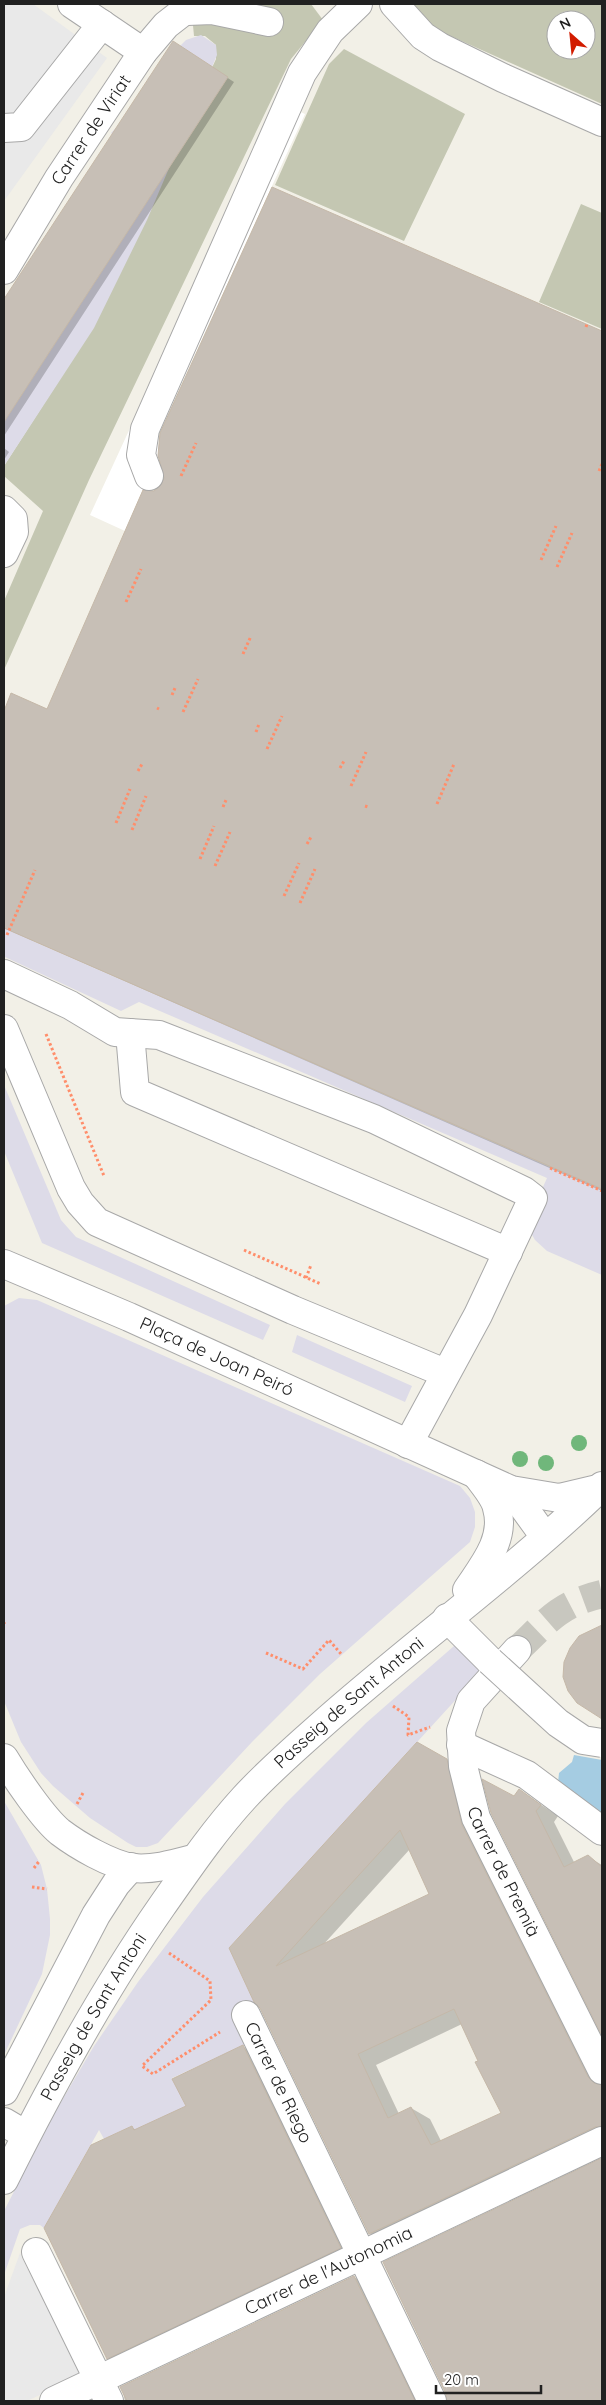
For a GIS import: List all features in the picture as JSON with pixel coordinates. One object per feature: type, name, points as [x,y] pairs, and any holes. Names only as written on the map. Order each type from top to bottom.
[{"type":"street","points":[[72,4],[143,52]]},
{"type":"street","points":[[149,476],[141,455],[145,429],[302,73],[320,43],[341,19],[358,4]]},
{"type":"street","points":[[394,4],[424,36],[440,47],[502,78],[602,122]]},
{"type":"street","points":[[190,7],[269,22]]},
{"type":"street","name":"Carrer de Viriat","points":[[4,270],[59,178],[143,52],[166,25],[190,7]]},
{"type":"street","points":[[4,128],[21,127],[102,24]]},
{"type":"street","points":[[4,974],[70,1005],[115,1032],[159,1035],[374,1120],[524,1191],[533,1198],[478,1315],[408,1444]]},
{"type":"street","points":[[4,1030],[71,1188],[80,1203],[97,1222],[293,1310],[445,1374]]},
{"type":"street","points":[[130,1033],[135,1092],[508,1252]]},
{"type":"street","name":"Plaça de Joan Peiró","points":[[14,1269],[129,1317],[408,1444]]},
{"type":"street","name":"Passeig de Sant Antoni","points":[[408,1444],[511,1490],[559,1498],[601,1487]]},
{"type":"street","name":"Passeig de Sant Antoni","points":[[447,1618],[487,1561],[499,1533],[497,1507],[476,1474]]},
{"type":"street","name":"Passeig de Sant Antoni","points":[[4,2180],[15,2128],[126,1957],[194,1859],[245,1797],[289,1754],[368,1683],[545,1537],[601,1487]]},
{"type":"street","points":[[511,1490],[545,1537]]},
{"type":"street","points":[[447,1618],[489,1672],[583,1740],[602,1743]]},
{"type":"street","name":"Carrer de Premià","points":[[517,1650],[489,1672],[471,1701],[461,1731],[463,1766],[476,1818],[602,2070]]},
{"type":"street","points":[[462,1745],[527,1774],[602,1832]]},
{"type":"street","points":[[4,1758],[47,1818],[60,1832],[103,1858],[131,1868],[151,1868],[194,1859]]},
{"type":"street","points":[[4,2091],[96,1915],[116,1884],[131,1868]]},
{"type":"street","name":"Carrer de Riego","points":[[246,2015],[432,2401]]},
{"type":"street","name":"Carrer de l'Autonomia","points":[[54,2401],[104,2391],[361,2255],[602,2141]]},
{"type":"street","points":[[42,2263],[104,2391]]},
{"type":"path","points":[[181,477],[196,443]]},
{"type":"path","points":[[599,471],[602,464]]},
{"type":"path","points":[[541,560],[556,526]]},
{"type":"path","points":[[557,567],[572,533]]},
{"type":"path","points":[[126,602],[141,569]]},
{"type":"path","points":[[243,654],[251,636]]},
{"type":"path","points":[[183,712],[198,679]]},
{"type":"path","points":[[172,695],[175,688]]},
{"type":"path","points":[[267,749],[282,716]]},
{"type":"path","points":[[256,732],[259,724]]},
{"type":"path","points":[[352,786],[366,752]]},
{"type":"path","points":[[340,768],[344,761]]},
{"type":"path","points":[[138,770],[142,764]]},
{"type":"path","points":[[436,804],[454,764]]},
{"type":"path","points":[[116,823],[130,789]]},
{"type":"path","points":[[132,830],[146,796]]},
{"type":"path","points":[[222,807],[226,800]]},
{"type":"path","points":[[200,859],[214,826]]},
{"type":"path","points":[[216,866],[230,832]]},
{"type":"path","points":[[307,844],[310,837]]},
{"type":"path","points":[[284,896],[299,862]]},
{"type":"path","points":[[7,935],[35,870]]},
{"type":"path","points":[[300,903],[315,870]]},
{"type":"path","points":[[46,1034],[107,1184]]},
{"type":"path","points":[[551,1167],[602,1191]]},
{"type":"path","points":[[238,1247],[321,1284]]},
{"type":"path","points":[[304,1282],[311,1264]]},
{"type":"path","points":[[266,1653],[303,1669],[329,1640],[342,1655]]},
{"type":"path","name":"Passeig de Sant Antoni","points":[[388,1702],[410,1717]]},
{"type":"path","points":[[76,1805],[84,1791]]},
{"type":"path","points":[[34,1868],[40,1860]]},
{"type":"path","points":[[32,1887],[47,1889]]},
{"type":"path","name":"Carrer de Riego","points":[[177,1957],[210,1981],[211,2000],[142,2066],[153,2074],[246,2015]]},
{"type":"shaded area","points":[[4,4],[33,4],[107,58],[4,201]]},
{"type":"shaded area","points":[[191,4],[311,4],[323,20],[291,59],[89,480],[4,670],[4,601],[43,511],[4,476],[4,466],[92,329],[216,59],[216,45],[205,36],[194,36]]},
{"type":"shaded area","points":[[410,4],[602,4],[602,104],[426,25]]},
{"type":"shaded area","points":[[201,35],[216,45],[217,55],[147,220],[94,328],[4,466],[4,304],[45,258],[36,250],[86,194],[79,184],[120,142],[111,133],[155,88],[147,79],[186,40]]},
{"type":"shaded area","points":[[344,49],[465,114],[404,241],[275,185],[329,64]]},
{"type":"shaded area","points":[[581,204],[602,213],[602,329],[539,302]]},
{"type":"shaded area","points":[[4,860],[58,882],[33,941],[602,1190],[602,1275],[547,1251],[535,1240],[531,1233],[530,1216],[547,1178],[139,1002],[121,1011],[5,957]]},
{"type":"shaded area","points":[[4,1085],[61,1220],[76,1237],[270,1325],[263,1340],[42,1243],[4,1151]]},
{"type":"shaded area","points":[[19,1298],[37,1300],[460,1486],[470,1498],[475,1512],[475,1527],[470,1542],[320,1674],[252,1742],[158,1843],[147,1847],[136,1847],[128,1843],[90,1818],[53,1786],[41,1773],[21,1742],[4,1701],[4,1306]]},
{"type":"shaded area","points":[[297,1335],[412,1386],[405,1402],[292,1352]]},
{"type":"shaded area","points":[[454,1646],[458,1647],[482,1671],[229,1948],[269,2034],[172,2078],[186,2106],[134,2131],[132,2126],[104,2139],[99,2130],[44,2228],[40,2225],[30,2225],[20,2229],[4,2275],[4,2211],[51,2119],[94,2046],[138,1982],[203,1897],[285,1804],[366,1723]]},
{"type":"shaded area","points":[[4,1801],[41,1865],[47,1889],[50,1935],[42,1974],[4,2055]]},
{"type":"shaded area","points":[[20,2253],[81,2376],[27,2401],[4,2401],[4,2297]]},
{"type":"water","points":[[574,1755],[602,1760],[602,1820],[558,1783],[559,1773],[572,1762]]},
{"type":"pier","points":[[280,103],[305,114],[158,435],[159,452],[125,531],[90,515]]},
{"type":"building","points":[[173,41],[228,77],[4,422],[4,299]]},
{"type":"building","points":[[272,187],[602,331],[602,1189],[4,928],[4,711],[11,693],[47,709],[143,490],[154,491],[161,485],[164,478],[158,455],[160,433]]},
{"type":"building","points":[[602,1625],[602,1719],[577,1703],[568,1691],[563,1677],[564,1662],[570,1648],[579,1636]]},
{"type":"building","points":[[417,1742],[447,1759],[462,1825],[588,2077],[594,2083],[602,2085],[602,2126],[595,2127],[369,2234],[229,1948]],"holes":[[[400,1830],[429,1894],[276,1966]],[[454,2009],[478,2061],[475,2062],[501,2113],[431,2145],[411,2107],[388,2118],[358,2054]]]},
{"type":"building","points":[[482,1779],[514,1796],[519,1789],[541,1805],[536,1811],[564,1867],[588,1855],[602,1867],[602,2036],[491,1813]]},
{"type":"building","points":[[243,2045],[341,2248],[107,2359],[44,2228],[91,2145],[132,2126],[134,2130],[186,2106],[172,2079]]},
{"type":"building","points":[[602,2158],[602,2401],[447,2401],[446,2394],[383,2262]]},
{"type":"building","points":[[354,2276],[415,2401],[127,2401],[120,2387]]},
{"type":"tunnel","points":[[517,1650],[546,1622],[564,1608],[602,1594]]}]
